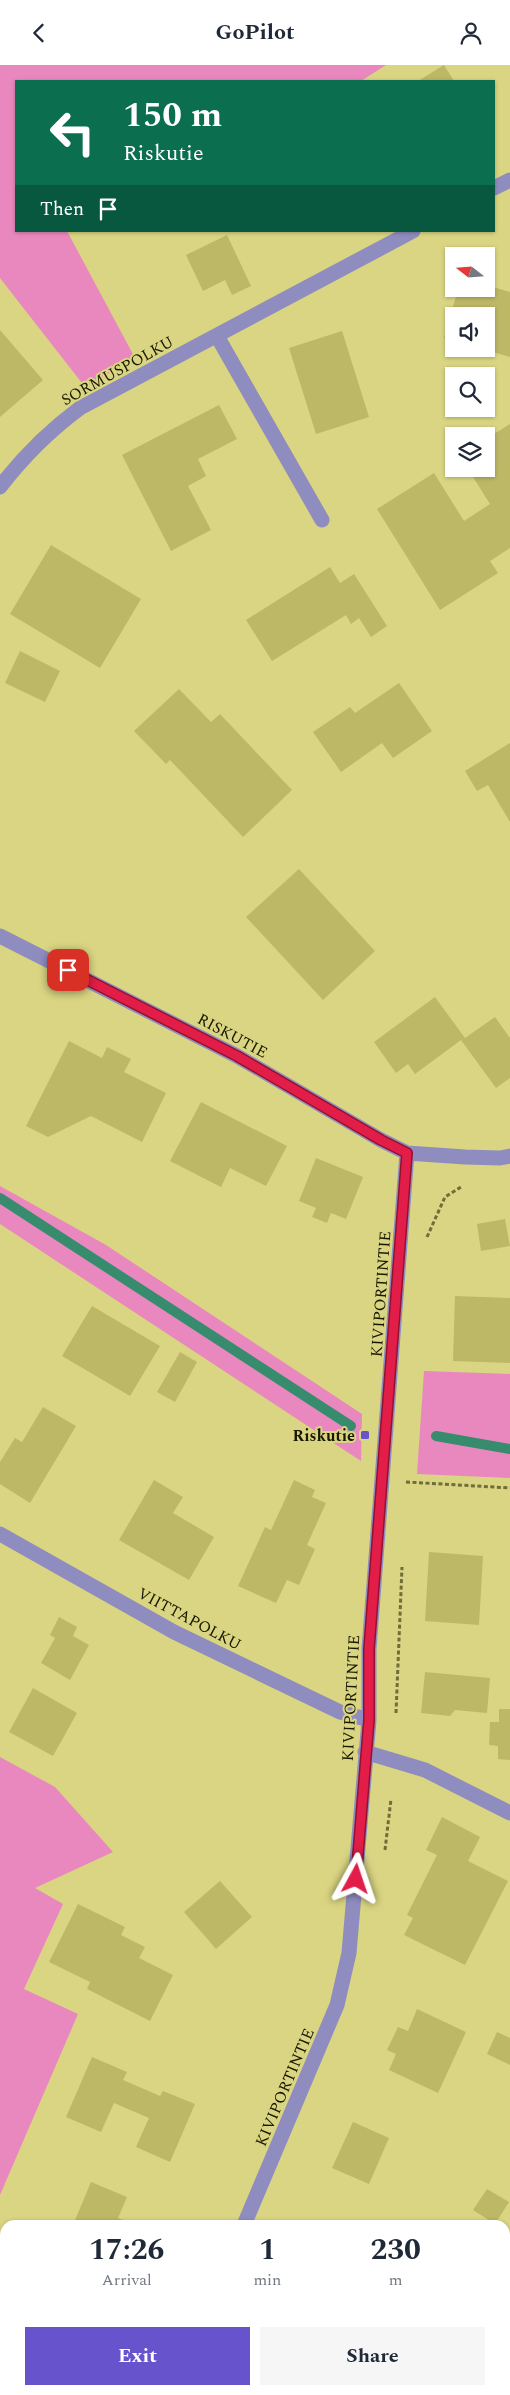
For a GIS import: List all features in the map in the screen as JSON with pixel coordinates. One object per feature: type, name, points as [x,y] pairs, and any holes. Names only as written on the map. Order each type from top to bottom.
[{"type":"street","points":[[495,188],[510,180]]},
{"type":"street","name":"SORMUSPOLKU","points":[[0,487],[15,467],[56,426],[80,408],[411,232]]},
{"type":"street","points":[[217,336],[322,520]]},
{"type":"street","name":"RISKUTIE","points":[[0,936],[237,1056],[381,1140],[407,1153],[464,1157],[500,1158],[510,1156]]},
{"type":"street","name":"KIVIPORTINTIE","points":[[246,2220],[337,2005],[350,1953],[369,1720],[369,1649],[407,1153]]},
{"type":"street","name":"VIITTAPOLKU","points":[[0,1534],[174,1632],[340,1712],[369,1720]]},
{"type":"street","points":[[366,1752],[425,1770],[510,1813]]},
{"type":"path","points":[[382,1480],[510,1488]]},
{"type":"shaded area","points":[[0,65],[386,65],[363,80],[15,80],[15,232],[68,232],[135,358],[85,387],[0,278]]},
{"type":"shaded area","points":[[0,1186],[106,1245],[362,1414],[361,1461],[0,1224]]},
{"type":"shaded area","points":[[424,1371],[510,1374],[510,1478],[417,1474]]},
{"type":"shaded area","points":[[0,1757],[55,1787],[113,1852],[35,1888],[63,1904],[24,1989],[78,2014],[0,2195]]},
{"type":"building","points":[[444,65],[453,80],[420,80]]},
{"type":"building","points":[[227,235],[251,286],[232,295],[225,280],[203,291],[186,255]]},
{"type":"building","points":[[495,288],[510,292],[510,357],[495,353],[495,307],[453,307],[456,297],[495,297]]},
{"type":"building","points":[[0,330],[43,380],[0,417]]},
{"type":"building","points":[[342,331],[369,417],[316,434],[289,348]]},
{"type":"building","points":[[219,405],[237,439],[198,459],[206,476],[188,486],[211,530],[171,551],[122,455]]},
{"type":"building","points":[[510,424],[510,548],[490,561],[498,573],[440,610],[377,509],[434,473],[464,521],[490,504],[473,477],[495,477],[495,433]]},
{"type":"building","points":[[51,545],[141,599],[100,668],[10,614]]},
{"type":"building","points":[[330,567],[340,583],[354,574],[387,626],[371,637],[359,618],[351,624],[346,615],[272,661],[246,620]]},
{"type":"building","points":[[20,651],[60,671],[45,702],[5,683]]},
{"type":"building","points":[[399,683],[432,731],[393,758],[382,743],[341,772],[313,732],[350,707],[355,713]]},
{"type":"building","points":[[179,689],[211,722],[220,714],[292,790],[243,837],[170,760],[166,764],[134,731]]},
{"type":"building","points":[[510,743],[510,822],[488,785],[477,791],[465,771]]},
{"type":"building","points":[[299,869],[375,951],[323,1000],[246,917]]},
{"type":"building","points":[[435,997],[465,1038],[495,1017],[510,1038],[510,1078],[496,1088],[461,1040],[415,1074],[408,1064],[396,1073],[374,1042]]},
{"type":"building","points":[[69,1041],[102,1058],[107,1047],[131,1059],[124,1072],[166,1093],[142,1142],[91,1116],[48,1137],[26,1126]]},
{"type":"building","points":[[201,1102],[287,1146],[266,1186],[230,1168],[221,1187],[170,1161]]},
{"type":"building","points":[[316,1158],[363,1177],[346,1219],[331,1213],[327,1223],[312,1217],[316,1208],[299,1201]]},
{"type":"building","points":[[505,1219],[510,1246],[481,1251],[477,1224]]},
{"type":"building","points":[[455,1296],[510,1298],[510,1363],[453,1361]]},
{"type":"building","points":[[92,1306],[160,1346],[130,1396],[62,1356]]},
{"type":"building","points":[[180,1352],[197,1362],[175,1402],[157,1392]]},
{"type":"building","points":[[43,1407],[76,1426],[30,1503],[0,1484],[0,1462],[15,1438],[22,1442]]},
{"type":"building","points":[[154,1480],[183,1497],[173,1513],[214,1537],[189,1580],[119,1540]]},
{"type":"building","points":[[294,1480],[315,1490],[312,1497],[326,1503],[307,1545],[315,1549],[299,1585],[287,1580],[276,1603],[238,1586],[265,1527],[271,1530]]},
{"type":"building","points":[[429,1552],[483,1556],[479,1625],[425,1621]]},
{"type":"building","points":[[59,1617],[77,1627],[73,1636],[89,1645],[70,1680],[41,1663],[55,1638],[50,1635]]},
{"type":"building","points":[[425,1672],[490,1678],[487,1713],[455,1710],[450,1716],[421,1713]]},
{"type":"building","points":[[33,1688],[77,1713],[53,1756],[9,1732]]},
{"type":"building","points":[[499,1709],[510,1709],[510,1760],[498,1759],[498,1746],[489,1745],[490,1722],[499,1722]]},
{"type":"building","points":[[442,1817],[480,1837],[468,1861],[508,1881],[465,1965],[404,1935],[413,1918],[407,1915],[437,1855],[426,1850]]},
{"type":"building","points":[[220,1881],[252,1917],[216,1949],[184,1912]]},
{"type":"building","points":[[78,1904],[125,1927],[121,1935],[145,1947],[139,1958],[173,1975],[150,2021],[87,1989],[90,1982],[49,1962]]},
{"type":"building","points":[[417,2009],[466,2032],[438,2093],[389,2070],[396,2054],[387,2050],[398,2027],[408,2031]]},
{"type":"building","points":[[497,2032],[510,2038],[510,2065],[487,2054]]},
{"type":"building","points":[[92,2057],[127,2072],[123,2080],[160,2096],[163,2091],[195,2104],[170,2162],[136,2147],[149,2118],[114,2103],[101,2132],[66,2117]]},
{"type":"building","points":[[353,2122],[389,2138],[369,2184],[332,2168]]},
{"type":"building","points":[[91,2182],[127,2197],[118,2218],[123,2220],[75,2220]]},
{"type":"building","points":[[487,2189],[509,2202],[498,2220],[489,2220],[473,2210]]},
{"type":"waterway","points":[[0,1198],[351,1426]]},
{"type":"waterway","points":[[436,1436],[510,1449]]},
{"type":"place","name":"Riskutie","points":[[365,1435]]},
{"type":"route","points":[[68,970],[237,1056],[381,1140],[407,1153],[404,1212],[369,1649],[369,1720],[356,1879]]}]
